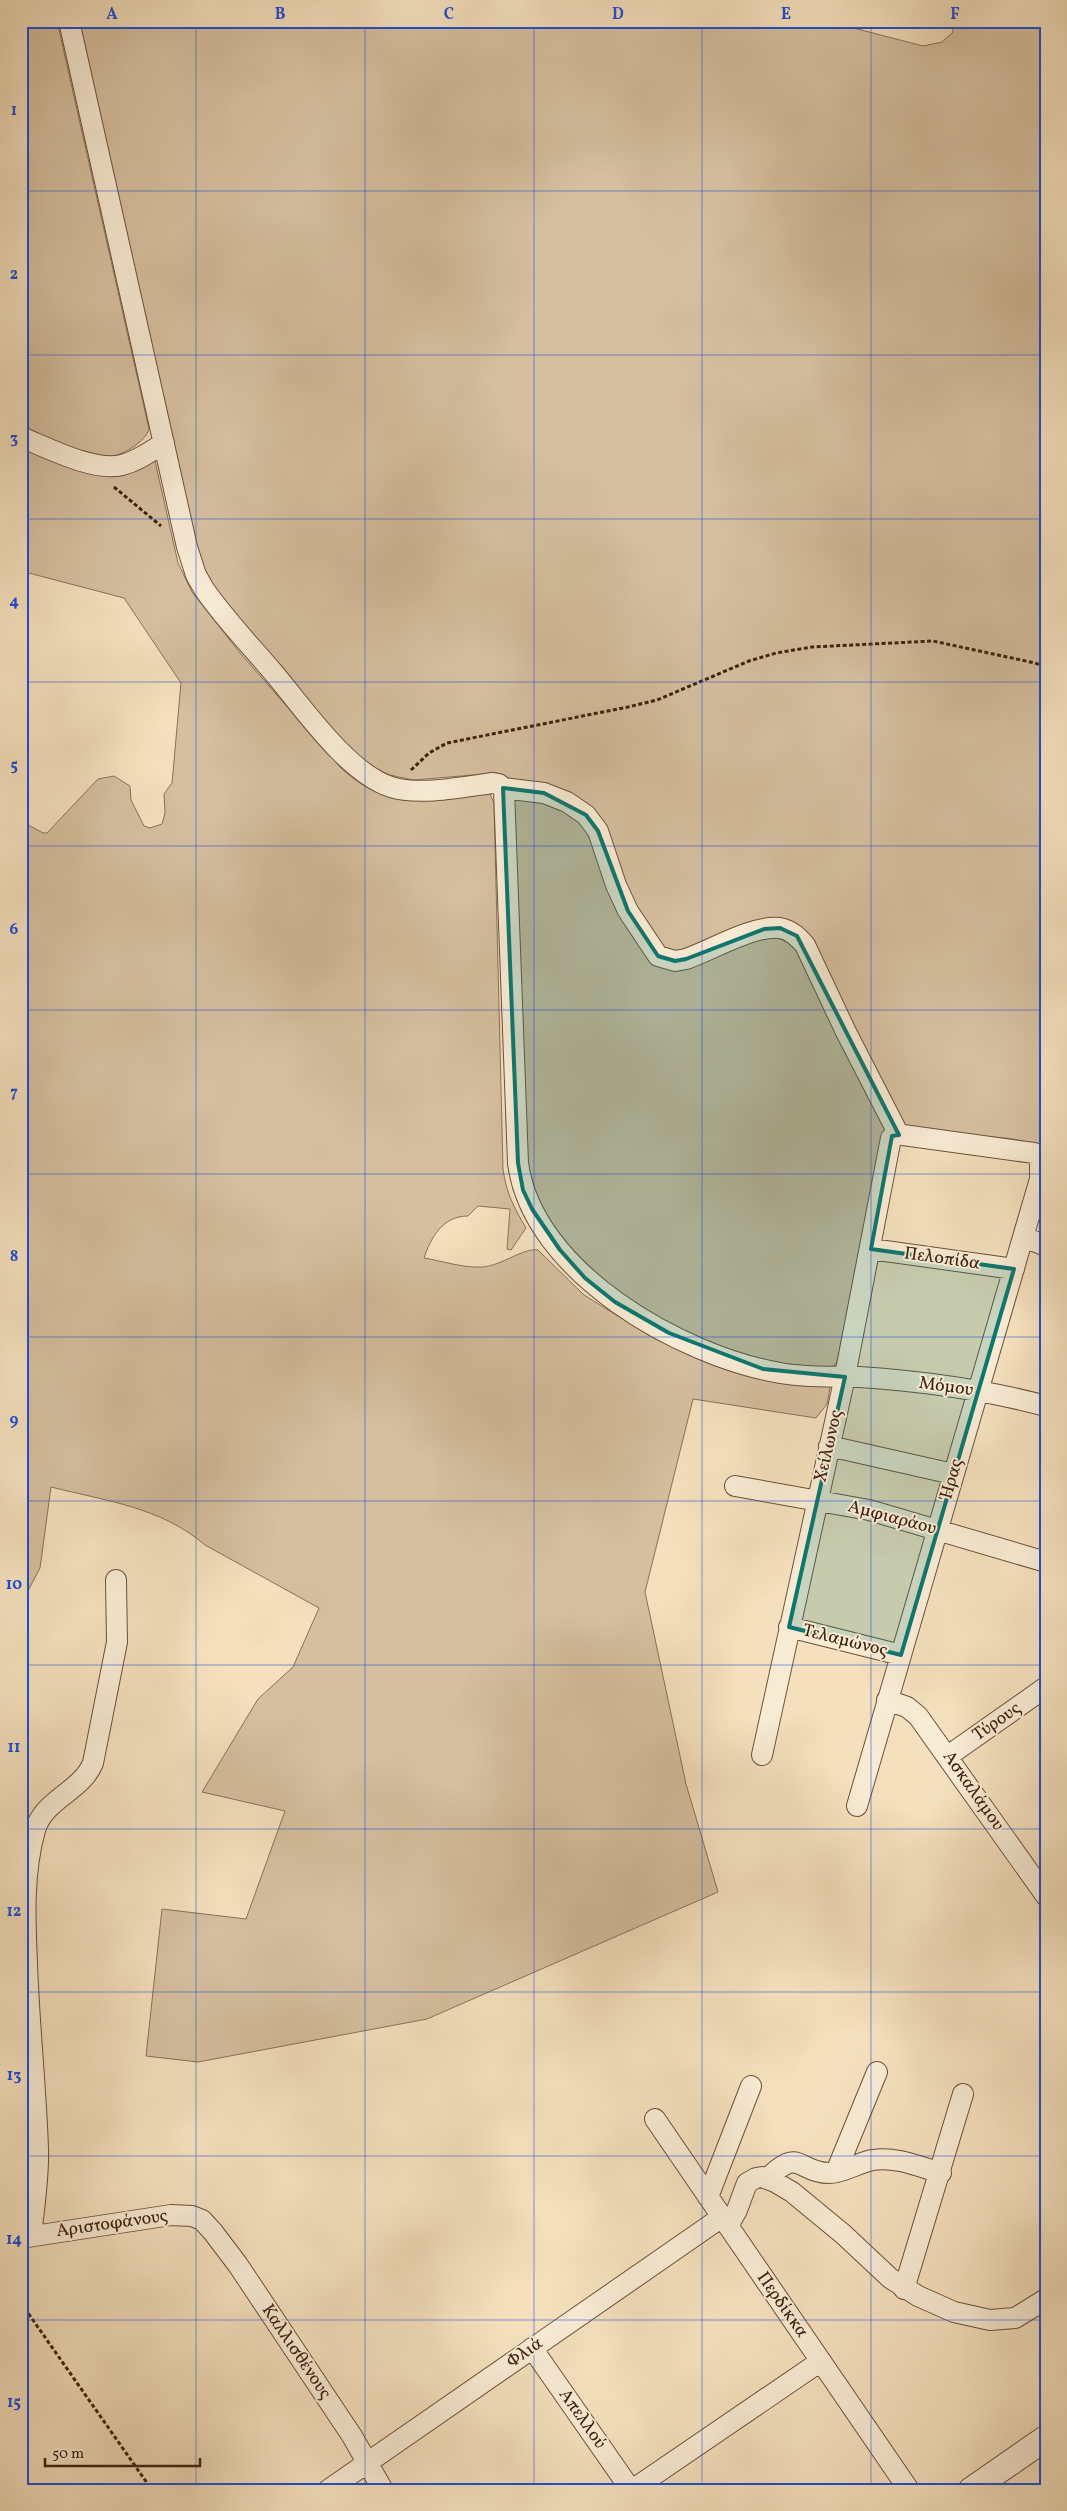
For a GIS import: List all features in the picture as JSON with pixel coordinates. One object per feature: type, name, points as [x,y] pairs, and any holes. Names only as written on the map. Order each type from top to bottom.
[{"type":"street","points":[[69,21],[187,547],[196,575],[213,602],[328,738],[363,773],[396,788],[419,790],[493,783],[503,788],[544,793],[567,802],[586,815],[598,830],[616,885],[628,911],[658,956],[675,961],[686,959],[764,929],[780,928],[797,936],[805,946],[896,1136]]},
{"type":"street","points":[[21,437],[82,461],[110,466],[129,463],[164,443]]},
{"type":"street","name":"Μόμου","points":[[503,788],[505,799],[518,1164],[523,1190],[532,1209],[560,1250],[586,1278],[615,1302],[698,1348],[763,1369],[796,1376],[844,1377],[978,1392],[1046,1406]]},
{"type":"street","name":"Ήρας","points":[[857,1806],[1041,1173],[1040,1161],[1034,1154],[896,1136]]},
{"type":"street","name":"Χείλωνος","points":[[762,1755],[896,1136]]},
{"type":"street","points":[[1024,1236],[1046,1246]]},
{"type":"street","name":"Πελοπίδα","points":[[871,1249],[1014,1269]]},
{"type":"street","points":[[830,1446],[953,1474]]},
{"type":"street","name":"Αμφιαράου","points":[[735,1486],[869,1510],[1046,1562]]},
{"type":"street","points":[[26,2237],[38,2150],[26,1939],[30,1856],[35,1831],[42,1816],[53,1802],[83,1778],[93,1763],[117,1642],[116,1580]]},
{"type":"street","name":"Τελαμώνος","points":[[789,1627],[901,1654]]},
{"type":"street","name":"Τύρους","points":[[948,1756],[1046,1687]]},
{"type":"street","name":"Ασκαλάμου","points":[[887,1700],[912,1710],[948,1756],[1046,1896]]},
{"type":"street","points":[[836,2172],[876,2072]]},
{"type":"street","points":[[708,2197],[751,2086]]},
{"type":"street","points":[[904,2289],[941,2173],[963,2094]]},
{"type":"street","name":"Περδίκκα","points":[[655,2119],[909,2490]]},
{"type":"street","points":[[768,2178],[783,2164],[791,2162],[829,2173],[855,2165],[882,2160],[901,2162],[941,2173]]},
{"type":"street","points":[[725,2221],[737,2210],[747,2183],[756,2178],[768,2178],[792,2192],[819,2213],[904,2289],[954,2312],[990,2320],[1015,2318],[1046,2299]]},
{"type":"street","name":"Αριστοφάνους","points":[[26,2237],[171,2215],[192,2216],[202,2220]]},
{"type":"street","name":"Καλλισθένους","points":[[202,2220],[238,2265],[367,2462],[383,2490]]},
{"type":"street","name":"Φλιά","points":[[328,2490],[532,2348],[725,2221]]},
{"type":"street","name":"Απελλού","points":[[532,2348],[632,2490]]},
{"type":"street","points":[[632,2490],[821,2361]]},
{"type":"street","points":[[971,2490],[1046,2438]]},
{"type":"path","points":[[112,486],[187,547]]},
{"type":"path","points":[[396,788],[420,761],[438,746],[638,705],[678,691],[749,661],[794,650],[893,642],[934,641],[1046,667]]},
{"type":"path","points":[[21,2303],[152,2490]]},
{"type":"path","points":[[1037,2490],[1046,2484]]},
{"type":"highlighted area","points":[[503,788],[544,793],[586,815],[598,831],[628,911],[658,956],[675,961],[686,959],[764,929],[780,928],[797,936],[899,1135],[892,1136],[871,1249],[1014,1269],[901,1655],[789,1627],[845,1377],[763,1369],[669,1333],[615,1302],[585,1278],[560,1250],[532,1209],[523,1190],[518,1163]]},
{"type":"shaded area","points":[[21,21],[57,21],[149,429],[135,446],[112,457],[98,458],[88,456],[21,429]]},
{"type":"shaded area","points":[[77,21],[766,21],[846,26],[923,46],[942,42],[953,32],[952,21],[1046,21],[1046,1151],[1034,1144],[993,1137],[883,1137],[837,1362],[834,1366],[810,1368],[756,1357],[727,1349],[670,1325],[643,1310],[594,1274],[572,1253],[546,1216],[527,1175],[512,784],[509,778],[497,773],[413,780],[390,775],[372,767],[339,740],[214,590],[199,562]]},
{"type":"shaded area","points":[[21,447],[70,466],[155,461],[178,563],[192,592],[240,653],[342,769],[360,783],[394,798],[411,800],[489,792],[494,803],[503,1169],[511,1200],[526,1228],[511,1250],[507,1249],[510,1209],[478,1206],[468,1216],[452,1220],[439,1229],[434,1235],[424,1258],[482,1267],[497,1264],[526,1251],[538,1250],[584,1295],[655,1339],[747,1376],[828,1386],[830,1388],[827,1404],[816,1418],[693,1399],[645,1592],[686,1784],[718,1892],[427,2019],[198,2062],[146,2056],[162,1909],[246,1919],[285,1811],[202,1792],[258,1699],[293,1667],[319,1608],[205,1545],[188,1532],[170,1522],[112,1501],[51,1487],[40,1568],[21,1604],[21,821],[43,833],[47,833],[98,779],[114,776],[130,786],[131,800],[144,826],[150,828],[162,824],[165,813],[164,794],[172,783],[181,683],[124,598],[21,571]]}]
